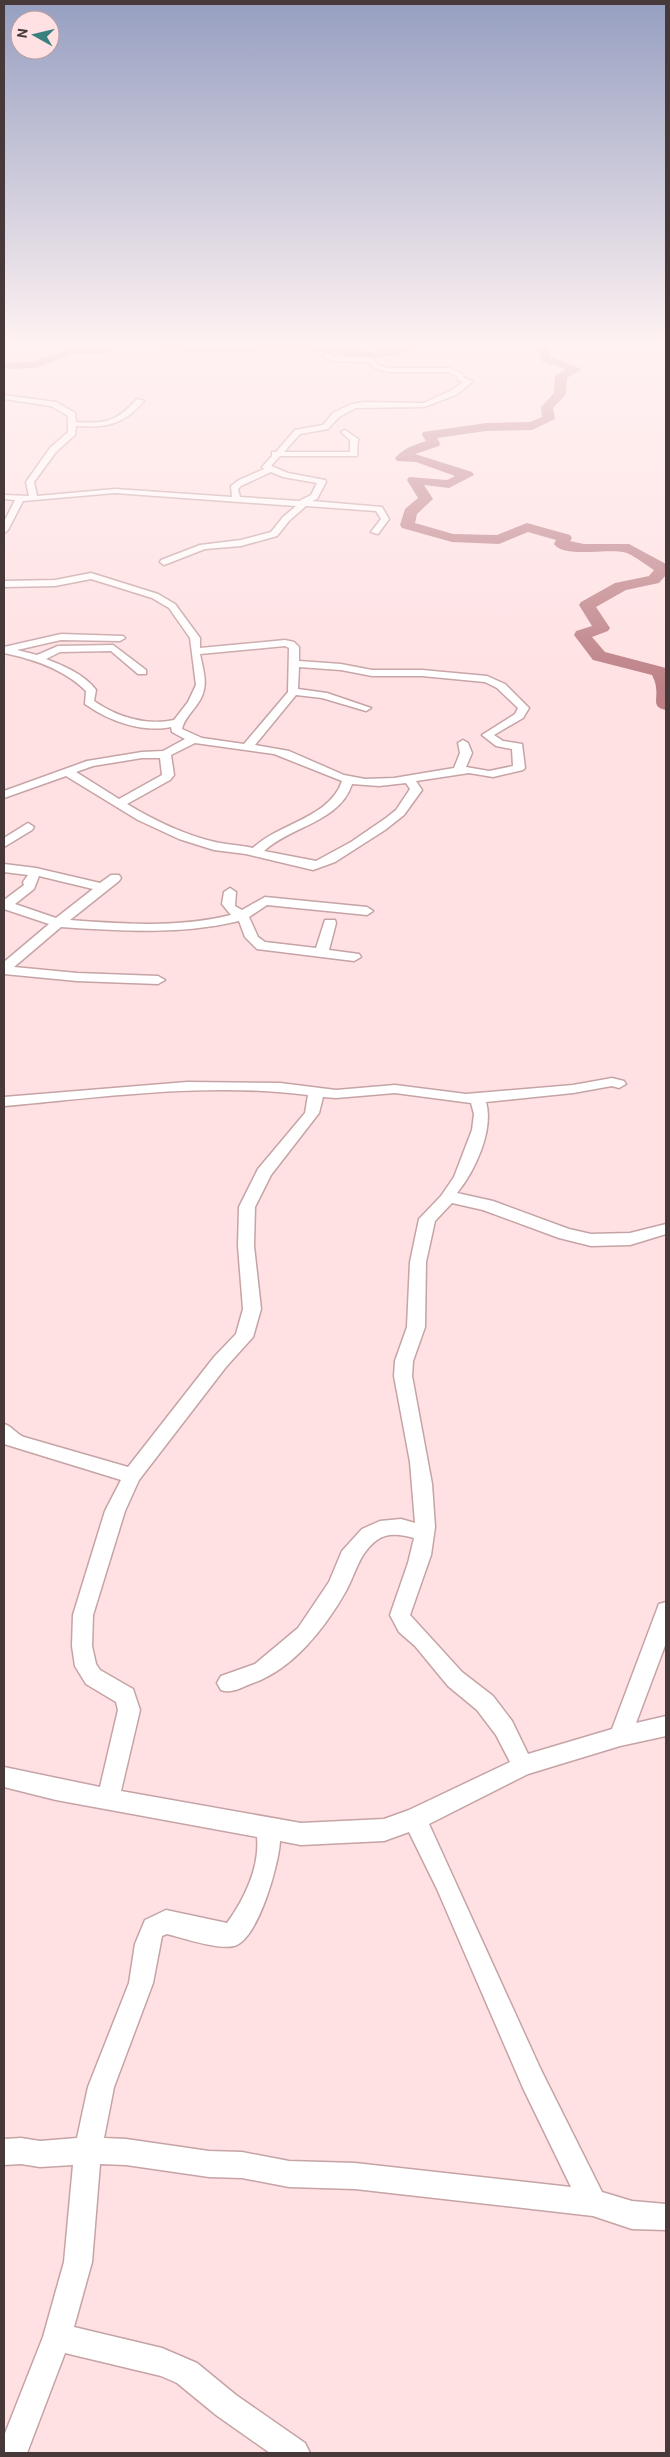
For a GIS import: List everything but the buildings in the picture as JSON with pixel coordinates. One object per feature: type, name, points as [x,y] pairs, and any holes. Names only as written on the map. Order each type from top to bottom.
[{"type":"street","points":[[34,499],[30,482],[47,459]]},
{"type":"street","points":[[164,562],[202,547],[241,543],[278,532],[288,518],[314,497],[322,482],[270,470],[266,466],[272,459]]},
{"type":"street","points":[[237,500],[234,488],[239,483],[258,477],[270,470]]},
{"type":"street","points":[[4,497],[34,499],[115,491],[379,509],[385,519],[375,532]]},
{"type":"street","points":[[4,530],[20,498]]},
{"type":"street","points":[[4,584],[55,583],[90,576],[117,582],[155,596],[172,606],[193,634],[200,680],[199,693],[178,722],[176,730],[194,740],[214,745],[248,747],[277,752],[348,780],[372,783],[409,779],[459,770],[477,770],[489,774],[519,768],[518,746],[500,744],[487,735],[519,716],[524,708],[501,686],[478,678],[422,672],[372,673],[341,666],[295,664]]},
{"type":"street","points":[[4,649],[31,645],[56,637],[120,638]]},
{"type":"street","points":[[195,651],[292,644],[294,647],[293,692],[248,747]]},
{"type":"street","points":[[37,660],[58,649],[113,648],[121,658],[142,672]]},
{"type":"street","points":[[4,649],[72,674],[84,682],[91,690],[88,702],[101,710],[134,721],[158,726],[178,722]]},
{"type":"street","points":[[293,692],[323,695],[366,708]]},
{"type":"street","points":[[4,796],[97,761],[166,754],[194,740]]},
{"type":"street","points":[[459,770],[466,753],[463,744]]},
{"type":"street","points":[[120,804],[166,778],[168,775],[166,754]]},
{"type":"street","points":[[67,772],[146,821],[183,836],[214,846],[313,866],[323,864],[350,849],[395,817],[409,796],[416,790],[409,779]]},
{"type":"street","points":[[255,853],[271,839],[303,824],[322,812],[345,791],[348,780]]},
{"type":"street","points":[[4,843],[28,827]]},
{"type":"street","points":[[4,868],[36,872],[101,887]]},
{"type":"street","points":[[4,905],[26,890],[36,872]]},
{"type":"street","points":[[4,969],[101,887],[115,878]]},
{"type":"street","points":[[230,892],[228,904],[230,908],[242,916],[250,938],[255,943],[262,946],[354,957]]},
{"type":"street","points":[[4,905],[58,923],[101,926],[181,927],[214,923],[242,916],[265,902],[367,911]]},
{"type":"street","points":[[320,953],[330,923]]},
{"type":"street","points":[[4,969],[77,977],[158,980]]},
{"type":"street","points":[[4,1100],[187,1086],[280,1087],[316,1093],[355,1094],[395,1089],[466,1099],[573,1089],[612,1082],[619,1084]]},
{"type":"street","points":[[108,1800],[129,1710],[124,1696],[93,1677],[86,1666],[82,1646],[83,1616],[115,1511],[132,1476],[220,1362],[244,1337],[252,1309],[246,1246],[247,1207],[264,1173],[312,1113],[316,1093]]},
{"type":"street","points":[[477,1098],[482,1114],[480,1130],[461,1178],[449,1192],[449,1197],[427,1219],[418,1262],[416,1327],[404,1361],[404,1376],[420,1470],[424,1533],[422,1547],[400,1615],[406,1626],[422,1640],[455,1679],[492,1712],[504,1728],[523,1766]]},
{"type":"street","points":[[449,1197],[487,1205],[565,1234],[591,1240],[630,1239],[666,1229]]},
{"type":"street","points":[[4,1431],[10,1439],[19,1443],[132,1476]]},
{"type":"street","points":[[228,1683],[262,1671],[305,1634],[338,1586],[349,1557],[369,1535],[380,1528],[401,1527],[424,1533]]},
{"type":"street","points":[[620,1736],[659,1635],[666,1610]]},
{"type":"street","points":[[4,1777],[108,1800],[267,1829],[325,1835],[384,1830],[415,1819],[523,1766],[620,1736],[666,1726]]},
{"type":"street","points":[[415,1819],[445,1881],[532,2079],[593,2203]]},
{"type":"street","points":[[12,2453],[57,2337],[78,2262],[88,2151],[101,2087],[141,1983],[147,1944],[153,1928],[166,1922],[223,1935],[233,1935],[250,1909],[261,1880],[271,1842],[267,1829]]},
{"type":"street","points":[[4,2152],[40,2154],[88,2151],[126,2152],[209,2164],[242,2165],[289,2174],[355,2176],[593,2203],[632,2215],[666,2217]]},
{"type":"street","points":[[57,2337],[162,2362],[187,2373],[294,2453]]},
{"type":"waterway","points":[[419,459],[467,475],[449,484],[414,480],[426,499],[410,512],[407,525],[452,538],[499,540],[527,527],[565,538],[561,544],[584,548],[629,548],[663,569],[654,580],[621,586],[587,605],[602,628],[582,635],[599,656],[660,672],[665,688],[664,704],[666,705]]}]
